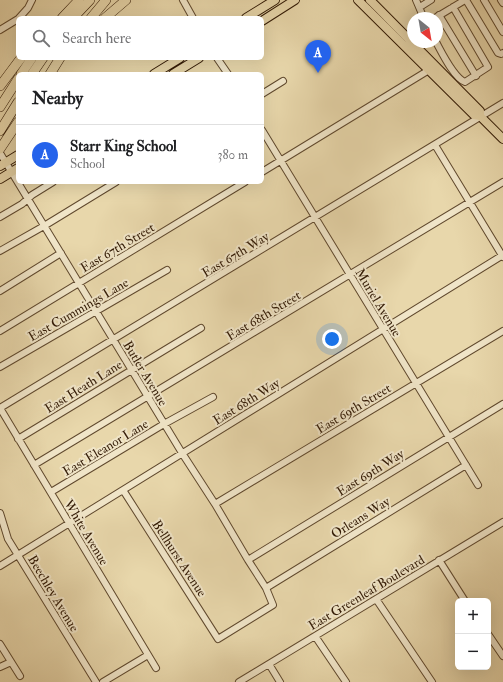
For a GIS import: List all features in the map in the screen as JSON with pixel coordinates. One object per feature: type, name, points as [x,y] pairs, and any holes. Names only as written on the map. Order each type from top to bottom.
[{"type":"highway","points":[[66,16],[79,0]]},
{"type":"highway","points":[[66,16],[90,0]]},
{"type":"highway","points":[[80,16],[93,0]]},
{"type":"highway","points":[[93,16],[106,0]]},
{"type":"highway","points":[[107,16],[126,0]]},
{"type":"highway","points":[[0,86],[20,60]]},
{"type":"highway","points":[[22,72],[31,60]]},
{"type":"highway","points":[[33,72],[42,60]]},
{"type":"highway","points":[[37,72],[46,60]]},
{"type":"highway","points":[[51,72],[59,60]]},
{"type":"highway","points":[[0,107],[16,82]]},
{"type":"highway","points":[[0,124],[16,99]]},
{"type":"highway","points":[[0,131],[16,105]]},
{"type":"highway","points":[[1,149],[16,125]]},
{"type":"main road","points":[[249,16],[275,0]]},
{"type":"main road","points":[[264,20],[295,0]]},
{"type":"main road","points":[[358,0],[474,115],[480,116],[503,139]]},
{"type":"main road","points":[[370,0],[480,111],[480,116]]},
{"type":"main road","points":[[157,72],[177,60]]},
{"type":"main road","points":[[176,72],[196,60]]},
{"type":"main road","points":[[3,164],[16,156]]},
{"type":"main road","points":[[0,179],[15,170]]},
{"type":"street","points":[[21,16],[28,8],[32,0]]},
{"type":"street","points":[[183,0],[192,16]]},
{"type":"street","points":[[416,0],[421,12]]},
{"type":"street","points":[[420,7],[431,0]]},
{"type":"street","points":[[443,13],[465,0],[501,53]]},
{"type":"street","points":[[484,0],[503,32]]},
{"type":"street","points":[[440,48],[454,72],[461,80],[465,82],[488,68],[453,7]]},
{"type":"street","points":[[0,30],[16,20]]},
{"type":"street","points":[[443,26],[476,76]]},
{"type":"street","points":[[218,60],[227,72]]},
{"type":"street","points":[[264,171],[429,70]]},
{"type":"street","points":[[264,93],[283,82]]},
{"type":"street","name":"East 67th Way","points":[[0,408],[503,103]]},
{"type":"street","name":"Muriel Avenue","points":[[264,133],[478,485]]},
{"type":"street","points":[[435,145],[503,256]]},
{"type":"street","name":"Butler Avenue","points":[[1,149],[3,164],[15,170]]},
{"type":"street","name":"East 68th Street","points":[[34,465],[503,182]]},
{"type":"street","name":"Butler Avenue","points":[[21,184],[27,198],[96,312],[266,588],[273,605]]},
{"type":"street","points":[[0,217],[22,204],[27,198],[50,184]]},
{"type":"street","points":[[0,251],[113,184]]},
{"type":"street","name":"East 67th Street","points":[[0,330],[242,184]]},
{"type":"street","points":[[0,291],[61,254]]},
{"type":"street","name":"East 68th Way","points":[[0,566],[503,256]]},
{"type":"street","name":"East Cummings Lane","points":[[0,368],[167,270]]},
{"type":"street","name":"East Heath Lane","points":[[18,439],[131,369],[201,328]]},
{"type":"street","name":"East 69th Street","points":[[215,504],[503,331]]},
{"type":"street","name":"East Eleanor Lane","points":[[51,492],[164,424],[213,397]]},
{"type":"street","name":"East 69th Way","points":[[248,560],[503,404]]},
{"type":"street","name":"White Avenue","points":[[0,408],[156,668]]},
{"type":"street","name":"Orleans Way","points":[[266,588],[466,465]]},
{"type":"street","name":"Bellhurst Avenue","points":[[123,490],[218,638],[273,605]]},
{"type":"street","name":"Beechley Avenue","points":[[0,513],[8,539],[96,682]]},
{"type":"street","name":"East Greenleaf Boulevard","points":[[239,682],[502,523]]},
{"type":"street","points":[[439,560],[463,598]]},
{"type":"street","points":[[376,599],[432,682]]},
{"type":"street","points":[[315,636],[346,682]]},
{"type":"street","points":[[491,638],[503,656]]},
{"type":"street","points":[[0,644],[20,676]]},
{"type":"street","points":[[102,682],[148,655]]},
{"type":"street","points":[[0,667],[11,662]]},
{"type":"street","points":[[269,664],[280,682]]},
{"type":"place","name":"Starr King School","points":[[318,73]]}]
